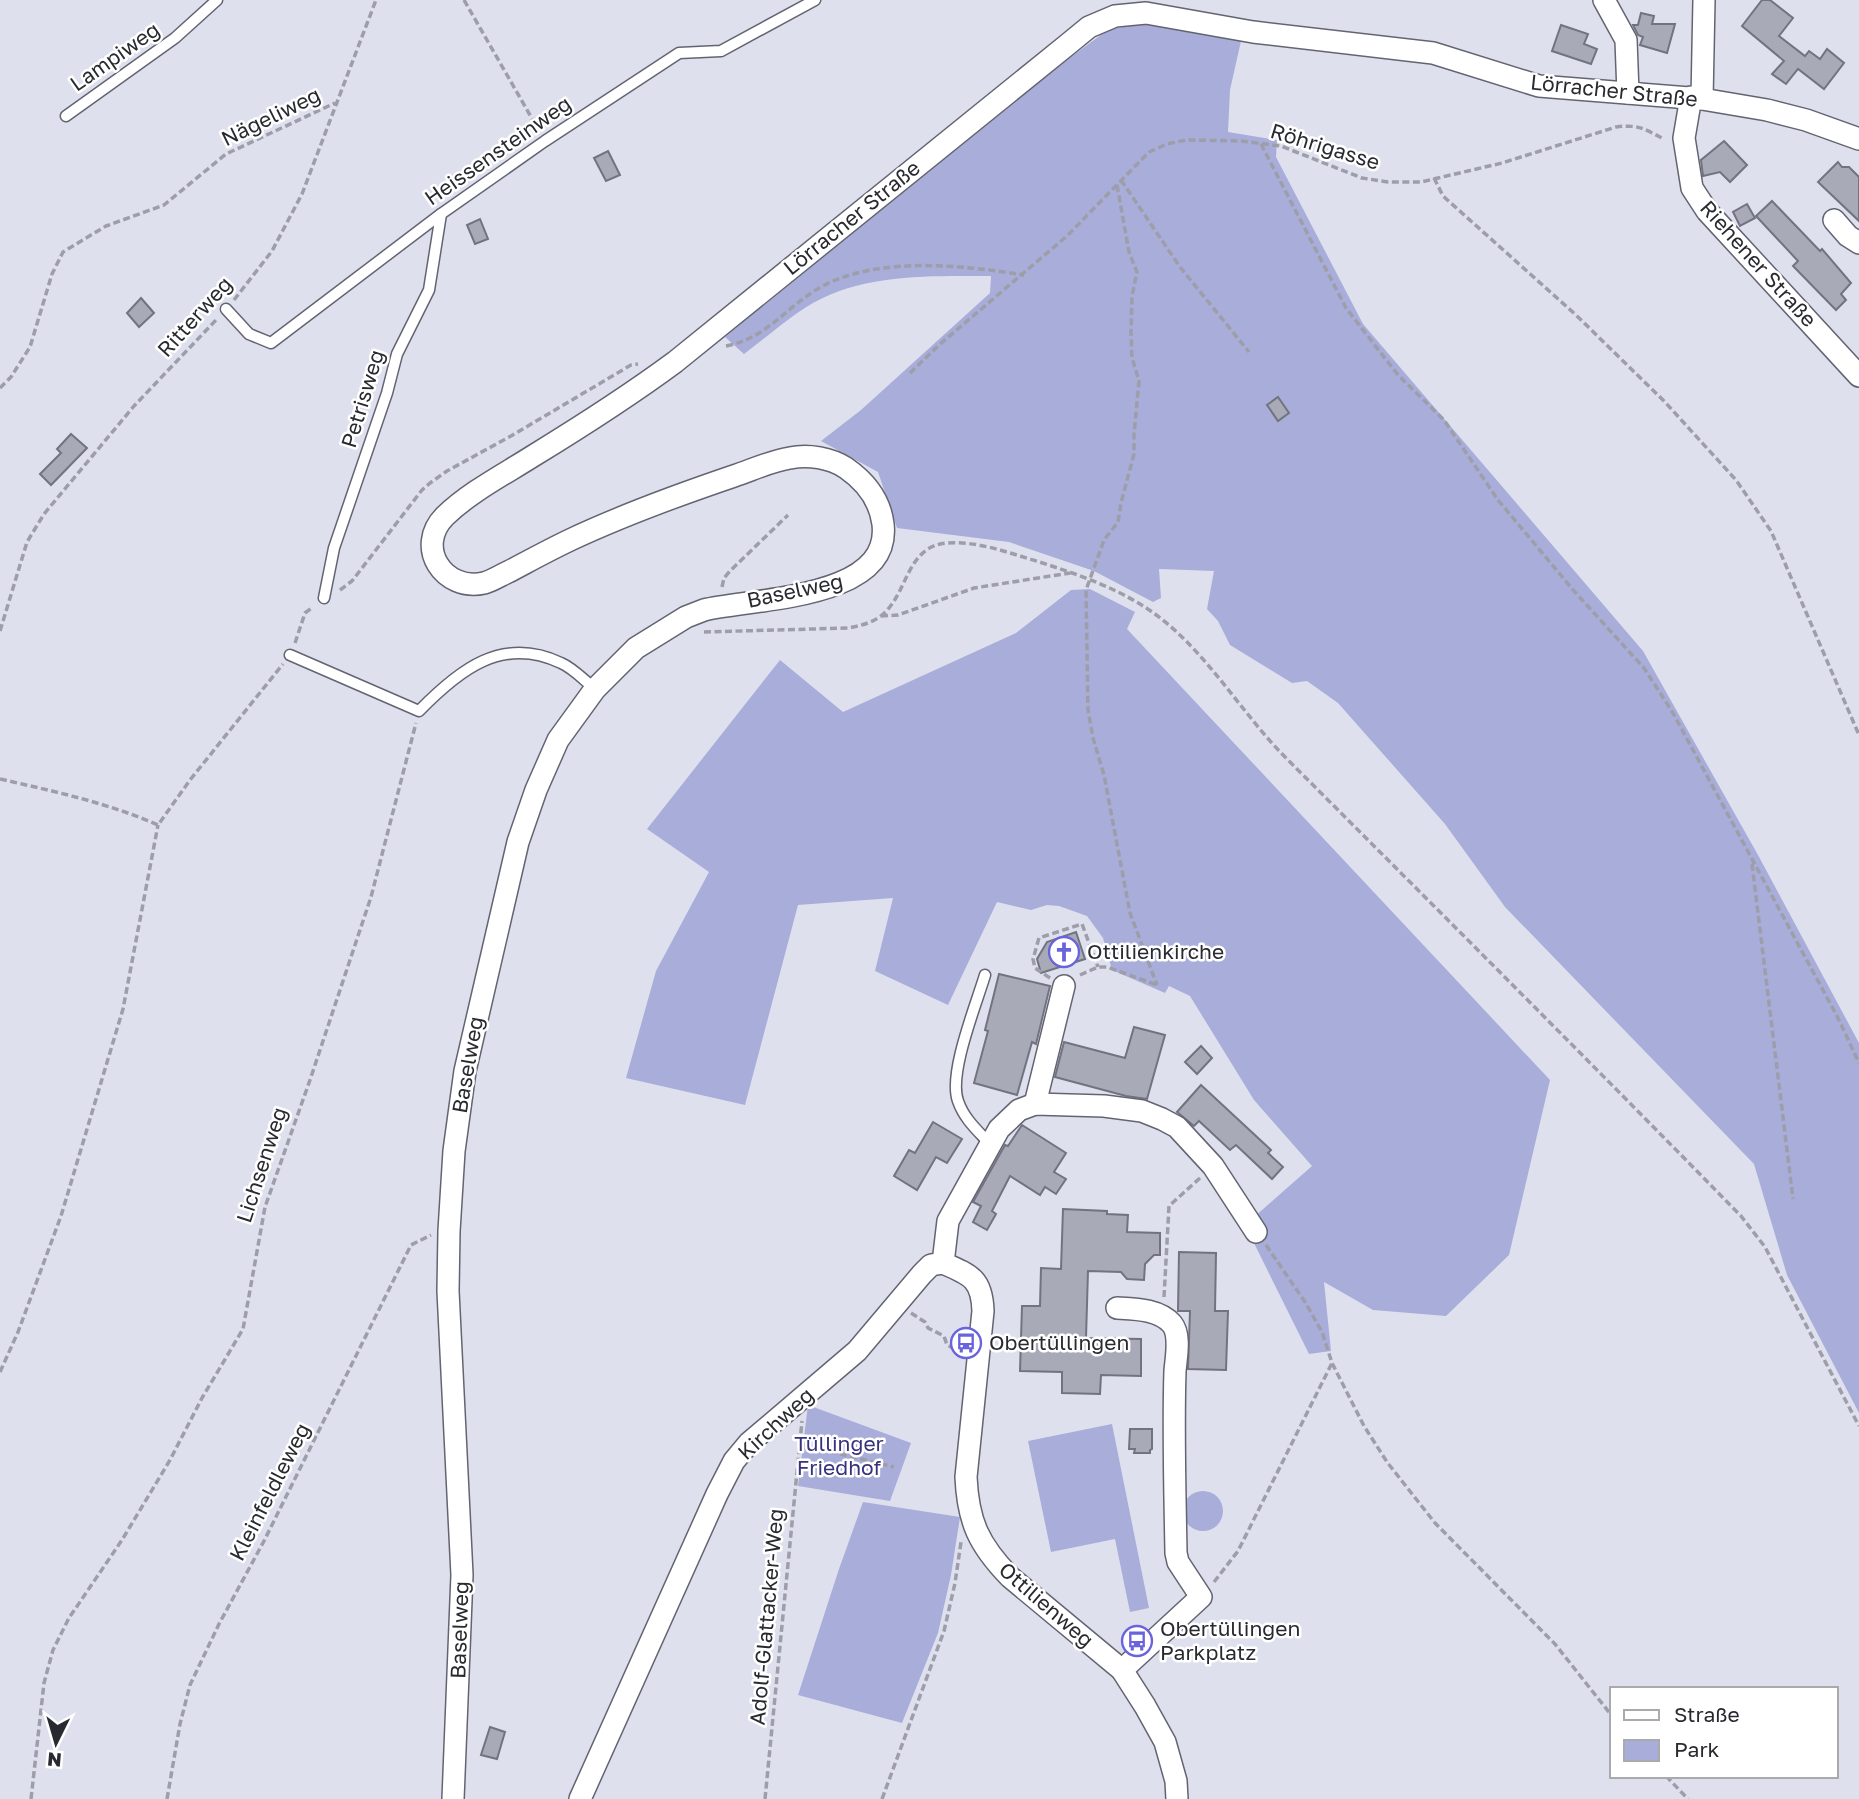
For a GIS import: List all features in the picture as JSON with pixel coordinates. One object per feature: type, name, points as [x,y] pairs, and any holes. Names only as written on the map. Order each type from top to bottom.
[{"type":"street","points":[[1605,0],[1626,40],[1628,93]]},
{"type":"street","name":"Riehener Straße","points":[[1704,0],[1696,98],[1684,138],[1692,188],[1707,211],[1859,376]]},
{"type":"street","name":"Lörracher Straße","points":[[880,543],[883,528],[881,511],[872,492],[856,475],[840,464],[819,457],[790,458],[634,512],[485,583],[468,584],[452,579],[440,569],[432,544],[433,534],[443,518],[470,496],[626,398],[707,337],[1089,27],[1115,16],[1146,13],[1253,32],[1433,53],[1539,86],[1696,98],[1767,110],[1806,120],[1859,139]]},
{"type":"street","points":[[1834,220],[1848,236],[1859,243]]},
{"type":"street","name":"Baselweg","points":[[453,1799],[463,1575],[448,1292],[454,1151],[465,1071],[518,842],[536,790],[558,740],[595,690],[636,648],[686,617],[723,606],[826,588],[855,577],[871,565],[880,543]]},
{"type":"street","points":[[1035,1104],[1056,982]]},
{"type":"street","points":[[943,1263],[948,1221],[990,1144],[999,1129],[1019,1110],[1035,1104],[1104,1106],[1149,1113],[1177,1127],[1213,1166],[1256,1232]]},
{"type":"street","name":"Ottilienweg","points":[[943,1263],[964,1272],[974,1280],[982,1294],[966,1477],[970,1514],[981,1542],[1002,1569],[1122,1670],[1146,1706],[1165,1742],[1176,1782],[1177,1799]]},
{"type":"street","name":"Kirchweg","points":[[580,1799],[734,1461],[758,1434],[857,1350],[931,1265],[943,1263]]},
{"type":"street","points":[[1117,1308],[1141,1309],[1163,1316],[1174,1326],[1177,1338],[1174,1398],[1176,1553],[1178,1562],[1201,1597],[1122,1670]]},
{"type":"lane","name":"Lampiweg","points":[[66,116],[175,38],[216,0]]},
{"type":"lane","name":"Heissensteinweg","points":[[226,309],[249,334],[271,343],[441,214],[545,141],[679,53],[721,51],[815,0]]},
{"type":"lane","name":"Petrisweg","points":[[324,598],[334,548],[387,393],[397,354],[429,290],[441,214]]},
{"type":"lane","points":[[290,655],[419,710],[459,674],[485,659],[515,651],[532,653],[562,663],[595,690]]},
{"type":"lane","points":[[985,975],[959,1061],[955,1084],[957,1099],[965,1117],[990,1144]]},
{"type":"path","name":"Ritterweg","points":[[0,631],[27,542],[44,514],[134,406],[226,309],[272,251],[302,194],[376,0]]},
{"type":"path","points":[[464,0],[545,141]]},
{"type":"path","name":"Nägeliweg","points":[[0,388],[11,377],[30,347],[52,274],[63,252],[106,226],[164,205],[226,154],[335,103]]},
{"type":"path","name":"Röhrigasse","points":[[910,373],[1067,236],[1149,152],[1167,144],[1186,140],[1281,146],[1362,178],[1388,182],[1421,182],[1502,163],[1616,127],[1641,127],[1665,139],[1684,138]]},
{"type":"path","points":[[1261,144],[1346,308],[1398,375],[1444,420],[1498,500],[1548,561],[1644,668],[1673,713],[1837,1016],[1859,1063]]},
{"type":"path","points":[[1434,178],[1443,196],[1576,315],[1664,401],[1736,480],[1771,531],[1859,736]]},
{"type":"path","points":[[1121,180],[1180,267],[1249,352]]},
{"type":"path","points":[[1098,967],[1082,924],[1040,938],[1034,959],[1035,968],[1056,982],[1074,978],[1098,967],[1107,967],[1157,985],[1130,913],[1104,775],[1088,710],[1086,590],[1104,540],[1118,523],[1134,454],[1139,382],[1132,358],[1131,332],[1132,296],[1137,272],[1129,252],[1117,185]]},
{"type":"path","points":[[707,337],[717,347],[747,341],[761,334],[798,302],[823,286],[870,270],[911,267],[983,268],[1024,275]]},
{"type":"path","points":[[723,606],[721,588],[724,578],[788,515]]},
{"type":"path","points":[[970,544],[994,548],[1090,578],[1116,591],[1170,626],[1207,665],[1279,751],[1532,1002],[1741,1216],[1765,1247],[1859,1426]]},
{"type":"path","points":[[881,615],[898,615],[974,588],[1072,573]]},
{"type":"path","points":[[0,1372],[18,1332],[61,1216],[123,1009],[158,825],[190,780],[290,655],[305,613],[324,598]]},
{"type":"path","name":"Lichsenweg","points":[[31,1799],[44,1683],[53,1650],[69,1618],[122,1540],[170,1460],[202,1398],[243,1329],[265,1207],[371,897],[419,710]]},
{"type":"path","points":[[0,779],[123,811],[158,825]]},
{"type":"path","points":[[1752,861],[1793,1199]]},
{"type":"path","points":[[1163,1316],[1169,1206],[1213,1166]]},
{"type":"path","name":"Kleinfeldleweg","points":[[167,1799],[190,1685],[219,1624],[264,1541],[411,1245],[421,1238],[449,1231]]},
{"type":"path","points":[[1256,1232],[1305,1302],[1322,1332],[1332,1363],[1364,1426],[1387,1462],[1436,1523],[1555,1644],[1610,1713]]},
{"type":"path","points":[[914,1314],[925,1322],[928,1328],[944,1336],[947,1345],[978,1361]]},
{"type":"path","points":[[1201,1597],[1238,1550],[1332,1363]]},
{"type":"path","name":"Adolf-Glattacker-Weg","points":[[765,1799],[805,1395]]},
{"type":"path","points":[[799,1444],[894,1468]]},
{"type":"path","points":[[882,1799],[944,1631],[955,1583],[961,1535],[970,1514]]},
{"type":"path","points":[[1668,1778],[1688,1799]]},
{"type":"green space","points":[[1144,24],[1241,41],[1230,90],[1228,132],[1277,140],[1276,157],[1363,324],[1643,651],[1758,855],[1859,1043],[1859,1413],[1787,1275],[1754,1164],[1505,907],[1445,824],[1338,703],[1307,681],[1292,683],[1230,645],[1218,621],[1207,609],[1214,571],[1159,569],[1161,598],[1153,602],[1094,571],[1009,542],[897,528],[878,472],[821,441],[861,410],[990,293],[991,276],[900,278],[855,286],[813,303],[744,354],[725,337],[1064,62],[1109,29]]},
{"type":"green space","points":[[1090,589],[1135,612],[1127,629],[1550,1080],[1509,1255],[1446,1316],[1373,1310],[1324,1282],[1331,1351],[1309,1354],[1245,1225],[1312,1166],[1254,1100],[1190,996],[1169,986],[1165,993],[1112,970],[1103,938],[1087,916],[1059,906],[1047,905],[1031,910],[997,902],[948,1005],[875,971],[893,898],[798,905],[745,1105],[626,1078],[656,971],[709,872],[647,829],[780,660],[843,712],[1016,633],[1071,590]]},
{"type":"green space","name":"Tüllinger Friedhof","points":[[808,1405],[911,1443],[890,1501],[798,1486]]},
{"type":"green space","points":[[1112,1424],[1149,1608],[1130,1612],[1115,1539],[1051,1552],[1028,1441]]},
{"type":"green space","points":[[1203,1491],[1217,1497],[1223,1511],[1217,1525],[1203,1531],[1189,1525],[1183,1511],[1189,1497]]},
{"type":"green space","points":[[863,1502],[960,1517],[938,1633],[902,1723],[798,1695]]},
{"type":"building","points":[[1762,0],[1770,0],[1793,18],[1779,36],[1805,56],[1809,51],[1820,59],[1827,49],[1844,63],[1824,89],[1798,69],[1786,84],[1772,74],[1784,61],[1742,26]]},
{"type":"building","points":[[1641,13],[1654,16],[1652,24],[1675,24],[1667,53],[1640,45],[1643,37],[1638,35],[1633,25],[1638,25]]},
{"type":"building","points":[[1561,25],[1588,34],[1584,44],[1597,49],[1591,64],[1552,51]]},
{"type":"building","points":[[1724,141],[1747,165],[1730,182],[1720,172],[1703,176],[1701,160]]},
{"type":"building","points":[[608,151],[620,175],[606,181],[594,158]]},
{"type":"building","points":[[1838,162],[1842,167],[1849,167],[1859,177],[1859,221],[1818,182]]},
{"type":"building","points":[[1772,201],[1820,251],[1822,249],[1851,283],[1841,294],[1846,300],[1836,310],[1793,266],[1798,261],[1756,216]]},
{"type":"building","points":[[1747,204],[1755,218],[1740,226],[1733,212]]},
{"type":"building","points":[[480,219],[488,239],[475,244],[467,225]]},
{"type":"building","points":[[141,298],[154,313],[139,327],[127,313]]},
{"type":"building","points":[[1278,397],[1289,413],[1278,421],[1267,405]]},
{"type":"building","points":[[71,434],[87,448],[51,485],[40,474],[61,453],[57,449]]},
{"type":"building","name":"Ottilienkirche","points":[[1076,932],[1085,959],[1041,973],[1037,959],[1047,942]]},
{"type":"building","points":[[999,974],[1050,986],[1036,1044],[1032,1042],[1017,1095],[974,1083]]},
{"type":"building","points":[[1134,1027],[1165,1035],[1147,1099],[1055,1077],[1064,1042],[1125,1058]]},
{"type":"building","points":[[1201,1046],[1212,1058],[1197,1074],[1185,1062]]},
{"type":"building","points":[[1201,1085],[1271,1150],[1268,1153],[1283,1167],[1272,1179],[1236,1145],[1230,1150],[1199,1121],[1194,1126],[1177,1112]]},
{"type":"building","points":[[933,1122],[962,1139],[947,1163],[936,1157],[917,1190],[894,1176],[909,1150],[915,1153]]},
{"type":"building","points":[[1022,1125],[1066,1153],[1054,1172],[1066,1179],[1056,1194],[1045,1187],[1040,1195],[1010,1176],[992,1211],[996,1214],[987,1230],[973,1222],[981,1206],[973,1202],[1005,1145],[1008,1146]]},
{"type":"building","points":[[1063,1209],[1128,1215],[1127,1232],[1160,1233],[1160,1255],[1154,1255],[1145,1264],[1144,1280],[1127,1279],[1121,1272],[1088,1271],[1086,1338],[1141,1339],[1141,1376],[1101,1375],[1100,1394],[1062,1393],[1062,1372],[1020,1371],[1022,1306],[1040,1306],[1041,1268],[1061,1269]]},
{"type":"building","points":[[1179,1252],[1216,1253],[1215,1311],[1228,1311],[1226,1370],[1188,1369],[1190,1311],[1178,1311]]},
{"type":"building","points":[[1130,1429],[1152,1429],[1150,1453],[1134,1453],[1135,1449],[1129,1449]]},
{"type":"building","points":[[490,1727],[505,1732],[497,1759],[481,1755]]},
{"type":"place","name":"Ottilienkirche","points":[[1064,952]]},
{"type":"place","name":"Obertüllingen","points":[[966,1343]]},
{"type":"place","name":"Obertüllingen Parkplatz","points":[[1137,1641]]}]
